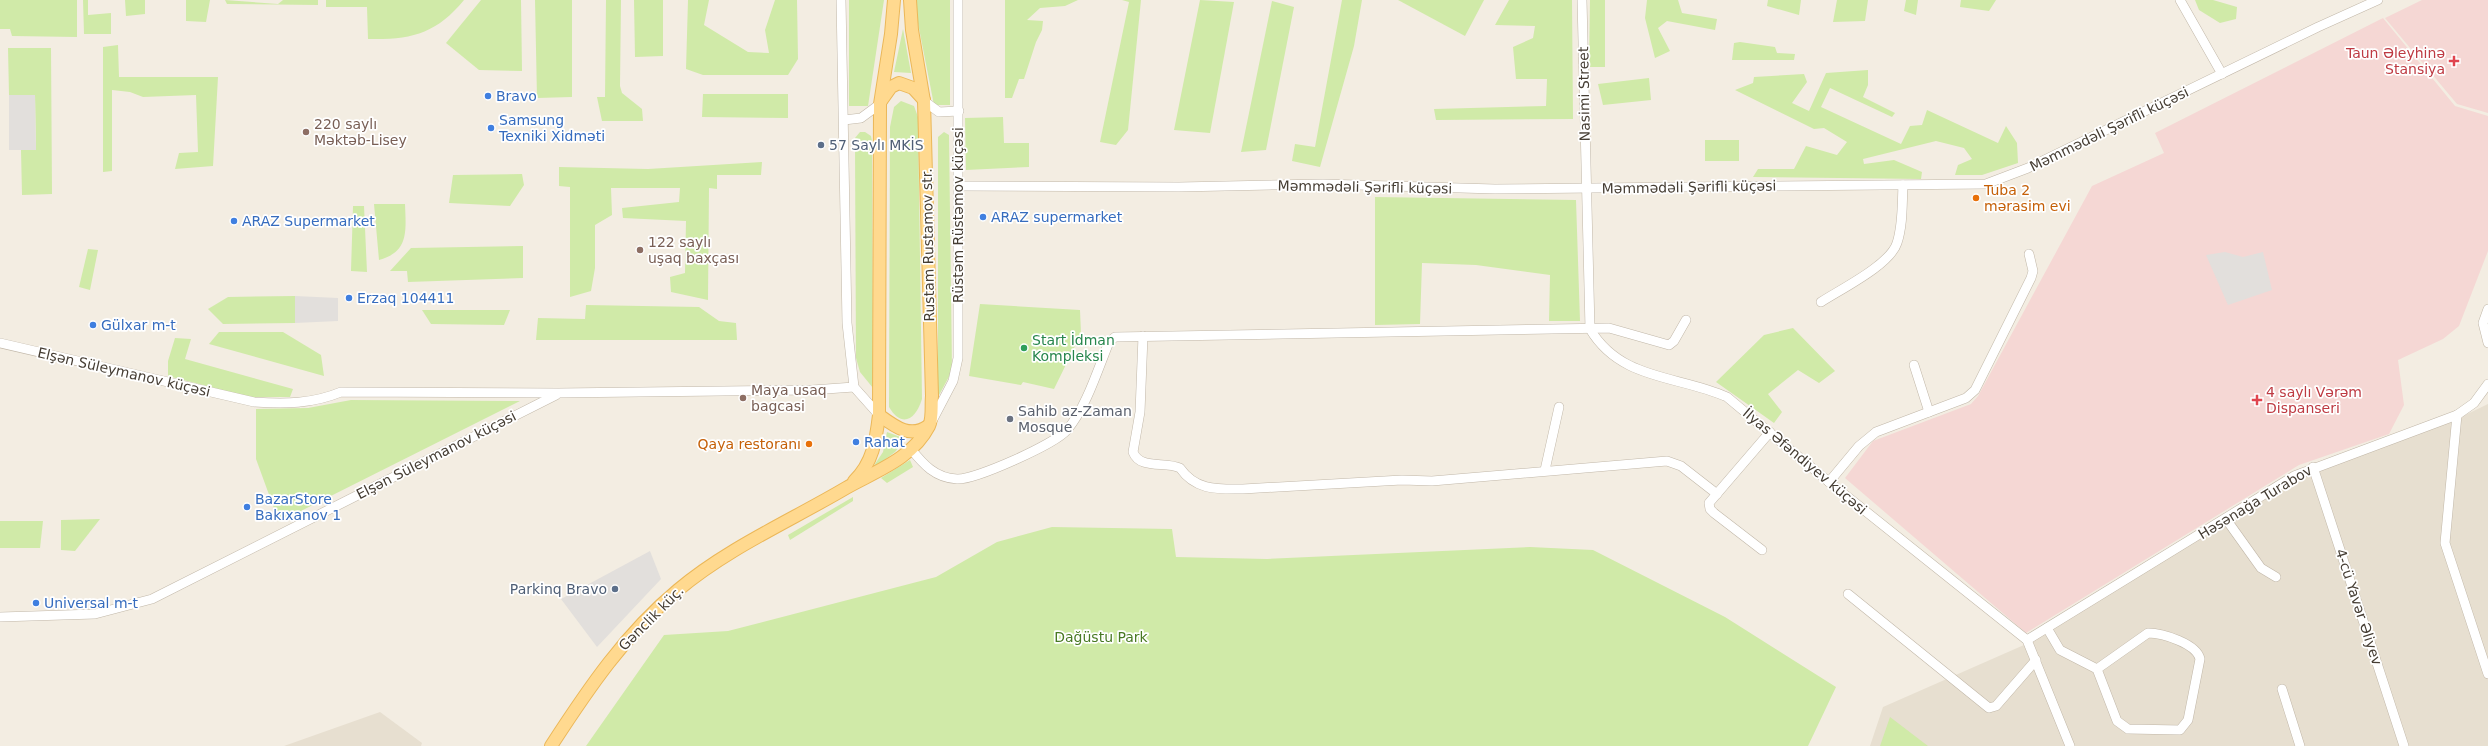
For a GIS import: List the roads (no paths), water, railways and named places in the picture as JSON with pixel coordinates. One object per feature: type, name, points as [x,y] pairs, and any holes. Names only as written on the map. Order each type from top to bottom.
[{"type":"main road","points":[[845,488],[862,472],[872,454],[876,439],[879,415],[880,104],[891,34],[894,0]]},
{"type":"main road","name":"Rustam Rustamov str.","points":[[910,0],[912,30],[924,101],[932,396],[930,425]]},
{"type":"main road","points":[[880,104],[890,87],[899,83],[913,88],[924,101]]},
{"type":"main road","points":[[879,415],[906,431],[921,431],[930,425]]},
{"type":"main road","points":[[845,488],[906,453],[930,425]]},
{"type":"main road","name":"Gənclik küç.","points":[[551,746],[612,657],[633,632],[672,594],[693,578],[727,557],[845,488]]},
{"type":"street","points":[[841,0],[847,323],[854,387],[879,415]]},
{"type":"street","name":"Rüstəm Rüstəmov küçəsi","points":[[930,425],[946,396],[957,363],[960,186],[958,0]]},
{"type":"street","name":"Nasimi Street","points":[[1582,0],[1584,126],[1588,188]]},
{"type":"street","points":[[2180,0],[2222,74]]},
{"type":"street","name":"Məmmədəli Şərifli küçəsi","points":[[960,186],[1179,187],[1323,184],[1495,189],[1903,185],[1968,186],[1986,184],[2005,179],[2378,0]]},
{"type":"street","points":[[924,101],[939,112],[959,111]]},
{"type":"street","points":[[844,120],[860,118],[880,104]]},
{"type":"street","points":[[1821,302],[1888,259],[1897,244],[1900,232],[1903,185]]},
{"type":"street","points":[[1588,188],[1590,329]]},
{"type":"street","points":[[1830,482],[1859,446],[1876,432],[1966,398],[1975,390],[2034,271],[2029,254]]},
{"type":"street","points":[[2488,309],[2483,323],[2488,343]]},
{"type":"street","points":[[906,453],[936,474],[958,480],[974,477],[1050,443],[1066,431],[1076,417],[1110,342],[1115,337],[1609,328],[1669,345],[1674,342],[1686,320]]},
{"type":"street","name":"İlyas Əfəndiyev küçəsi","points":[[1590,329],[1600,345],[1628,366],[1720,394],[1737,405],[1830,482],[2027,640],[2070,746]]},
{"type":"street","points":[[1143,336],[1140,412],[1133,452],[1136,459],[1142,463],[1180,468],[1188,479],[1195,484],[1217,489],[1244,489],[1402,480],[1432,481],[1545,470],[1667,461],[1681,466],[1717,494]]},
{"type":"street","name":"Elşən Süleymanov küçəsi","points":[[0,343],[254,402],[308,403],[341,392],[558,393],[812,390],[854,387]]},
{"type":"street","points":[[1914,365],[1929,412]]},
{"type":"street","name":"Həsənağa Turabov","points":[[2027,640],[2294,476],[2313,467],[2457,415],[2474,404],[2488,384]]},
{"type":"street","name":"Elşən Süleymanov küçəsi","points":[[0,617],[95,614],[152,599],[558,393]]},
{"type":"street","points":[[1545,470],[1559,407]]},
{"type":"street","points":[[2457,415],[2445,543],[2488,674]]},
{"type":"street","points":[[1762,550],[1710,509],[1709,504],[1770,432]]},
{"type":"street","name":"4-cü Yavər Əliyev","points":[[2313,467],[2404,746]]},
{"type":"street","points":[[2226,519],[2261,568],[2276,577]]},
{"type":"street","points":[[1848,594],[1989,708],[1996,706],[2036,660]]},
{"type":"street","points":[[2047,628],[2060,650],[2097,668],[2117,721],[2121,726],[2128,729],[2180,730],[2188,720],[2200,658],[2199,652],[2193,647],[2148,632],[2097,668]]},
{"type":"street","points":[[2282,689],[2300,746]]},
{"type":"place","name":"Taun Əleyhinə Stansiya","points":[[2454,61]]},
{"type":"place","name":"Bravo","points":[[488,96]]},
{"type":"place","name":"Samsung Texniki Xidməti","points":[[491,128]]},
{"type":"place","name":"220 saylı Məktəb-Lisey","points":[[306,132]]},
{"type":"place","name":"57 Saylı MKİS","points":[[821,145]]},
{"type":"place","name":"Tuba 2 mərasim evi","points":[[1976,198]]},
{"type":"place","name":"ARAZ supermarket","points":[[983,217]]},
{"type":"place","name":"ARAZ Supermarket","points":[[234,221]]},
{"type":"place","name":"122 saylı uşaq baxçası","points":[[640,250]]},
{"type":"place","name":"Erzaq 104411","points":[[349,298]]},
{"type":"place","name":"Gülxar m-t","points":[[93,325]]},
{"type":"place","name":"Start İdman Kompleksi","points":[[1024,348]]},
{"type":"place","name":"Maya usaq bagcasi","points":[[743,398]]},
{"type":"place","name":"4 saylı Vərəm Dispanseri","points":[[2257,400]]},
{"type":"place","name":"Sahib az-Zaman Mosque","points":[[1010,419]]},
{"type":"place","name":"Rahat","points":[[856,442]]},
{"type":"place","name":"Qaya restoranı","points":[[809,444]]},
{"type":"place","name":"BazarStore Bakıxanov 1","points":[[247,507]]},
{"type":"place","name":"Parkinq Bravo","points":[[615,589]]},
{"type":"place","name":"Universal m-t","points":[[36,603]]},
{"type":"park label","name":"Dağüstu Park","points":[[1101,637]]}]
